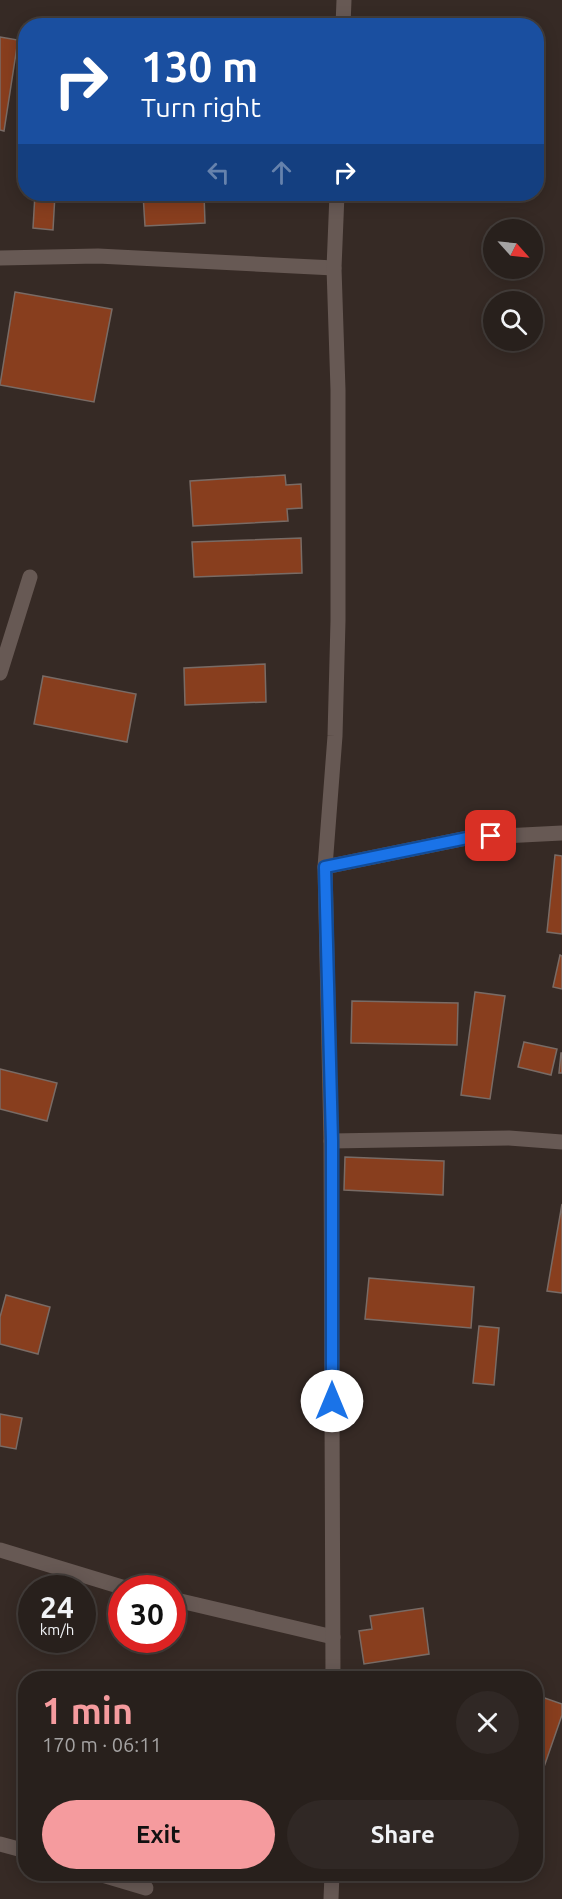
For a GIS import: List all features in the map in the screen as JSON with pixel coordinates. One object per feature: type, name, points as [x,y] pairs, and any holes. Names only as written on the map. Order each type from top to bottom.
[{"type":"street","points":[[343,18],[344,0]]},
{"type":"street","points":[[333,1671],[332,1141],[325,867],[335,736],[338,621],[338,390],[334,268],[337,201]]},
{"type":"street","points":[[0,258],[98,256],[334,268]]},
{"type":"street","points":[[0,673],[30,577]]},
{"type":"street","points":[[325,867],[467,838],[562,832]]},
{"type":"street","points":[[332,1141],[509,1138],[562,1142]]},
{"type":"street","points":[[0,1550],[108,1583]]},
{"type":"street","points":[[186,1602],[333,1637]]},
{"type":"street","points":[[0,1844],[18,1849]]},
{"type":"street","points":[[122,1881],[146,1888]]},
{"type":"street","points":[[331,1899],[332,1881]]},
{"type":"building","points":[[0,37],[18,40],[4,131],[0,130]]},
{"type":"building","points":[[35,201],[55,201],[53,230],[33,228]]},
{"type":"building","points":[[143,201],[204,201],[205,223],[145,226]]},
{"type":"building","points":[[15,292],[112,309],[94,402],[0,385]]},
{"type":"building","points":[[285,475],[286,485],[301,484],[302,508],[287,509],[288,521],[193,526],[190,481]]},
{"type":"building","points":[[301,538],[302,573],[194,577],[192,542]]},
{"type":"building","points":[[265,664],[266,702],[185,705],[184,668]]},
{"type":"building","points":[[43,676],[136,694],[127,742],[34,724]]},
{"type":"building","points":[[555,855],[562,856],[562,934],[547,932]]},
{"type":"building","points":[[560,955],[562,956],[562,989],[553,987]]},
{"type":"building","points":[[475,992],[505,996],[490,1099],[461,1095]]},
{"type":"building","points":[[352,1001],[458,1003],[457,1045],[351,1043]]},
{"type":"building","points":[[524,1042],[557,1049],[551,1075],[518,1067]]},
{"type":"building","points":[[561,1053],[562,1073],[559,1073]]},
{"type":"building","points":[[0,1069],[57,1083],[47,1121],[0,1109]]},
{"type":"building","points":[[345,1157],[444,1161],[443,1195],[344,1190]]},
{"type":"building","points":[[562,1204],[562,1293],[547,1291]]},
{"type":"building","points":[[369,1278],[474,1287],[471,1328],[365,1319]]},
{"type":"building","points":[[6,1295],[50,1307],[38,1354],[0,1344],[0,1317]]},
{"type":"building","points":[[479,1326],[499,1328],[494,1385],[473,1383]]},
{"type":"building","points":[[0,1414],[22,1418],[16,1449],[0,1446]]},
{"type":"building","points":[[423,1608],[429,1654],[364,1664],[359,1631],[372,1629],[370,1616]]},
{"type":"building","points":[[543,1697],[562,1704],[562,1715],[543,1770]]},
{"type":"route","points":[[332,1401],[332,1141],[325,867],[467,838],[491,836]]}]
